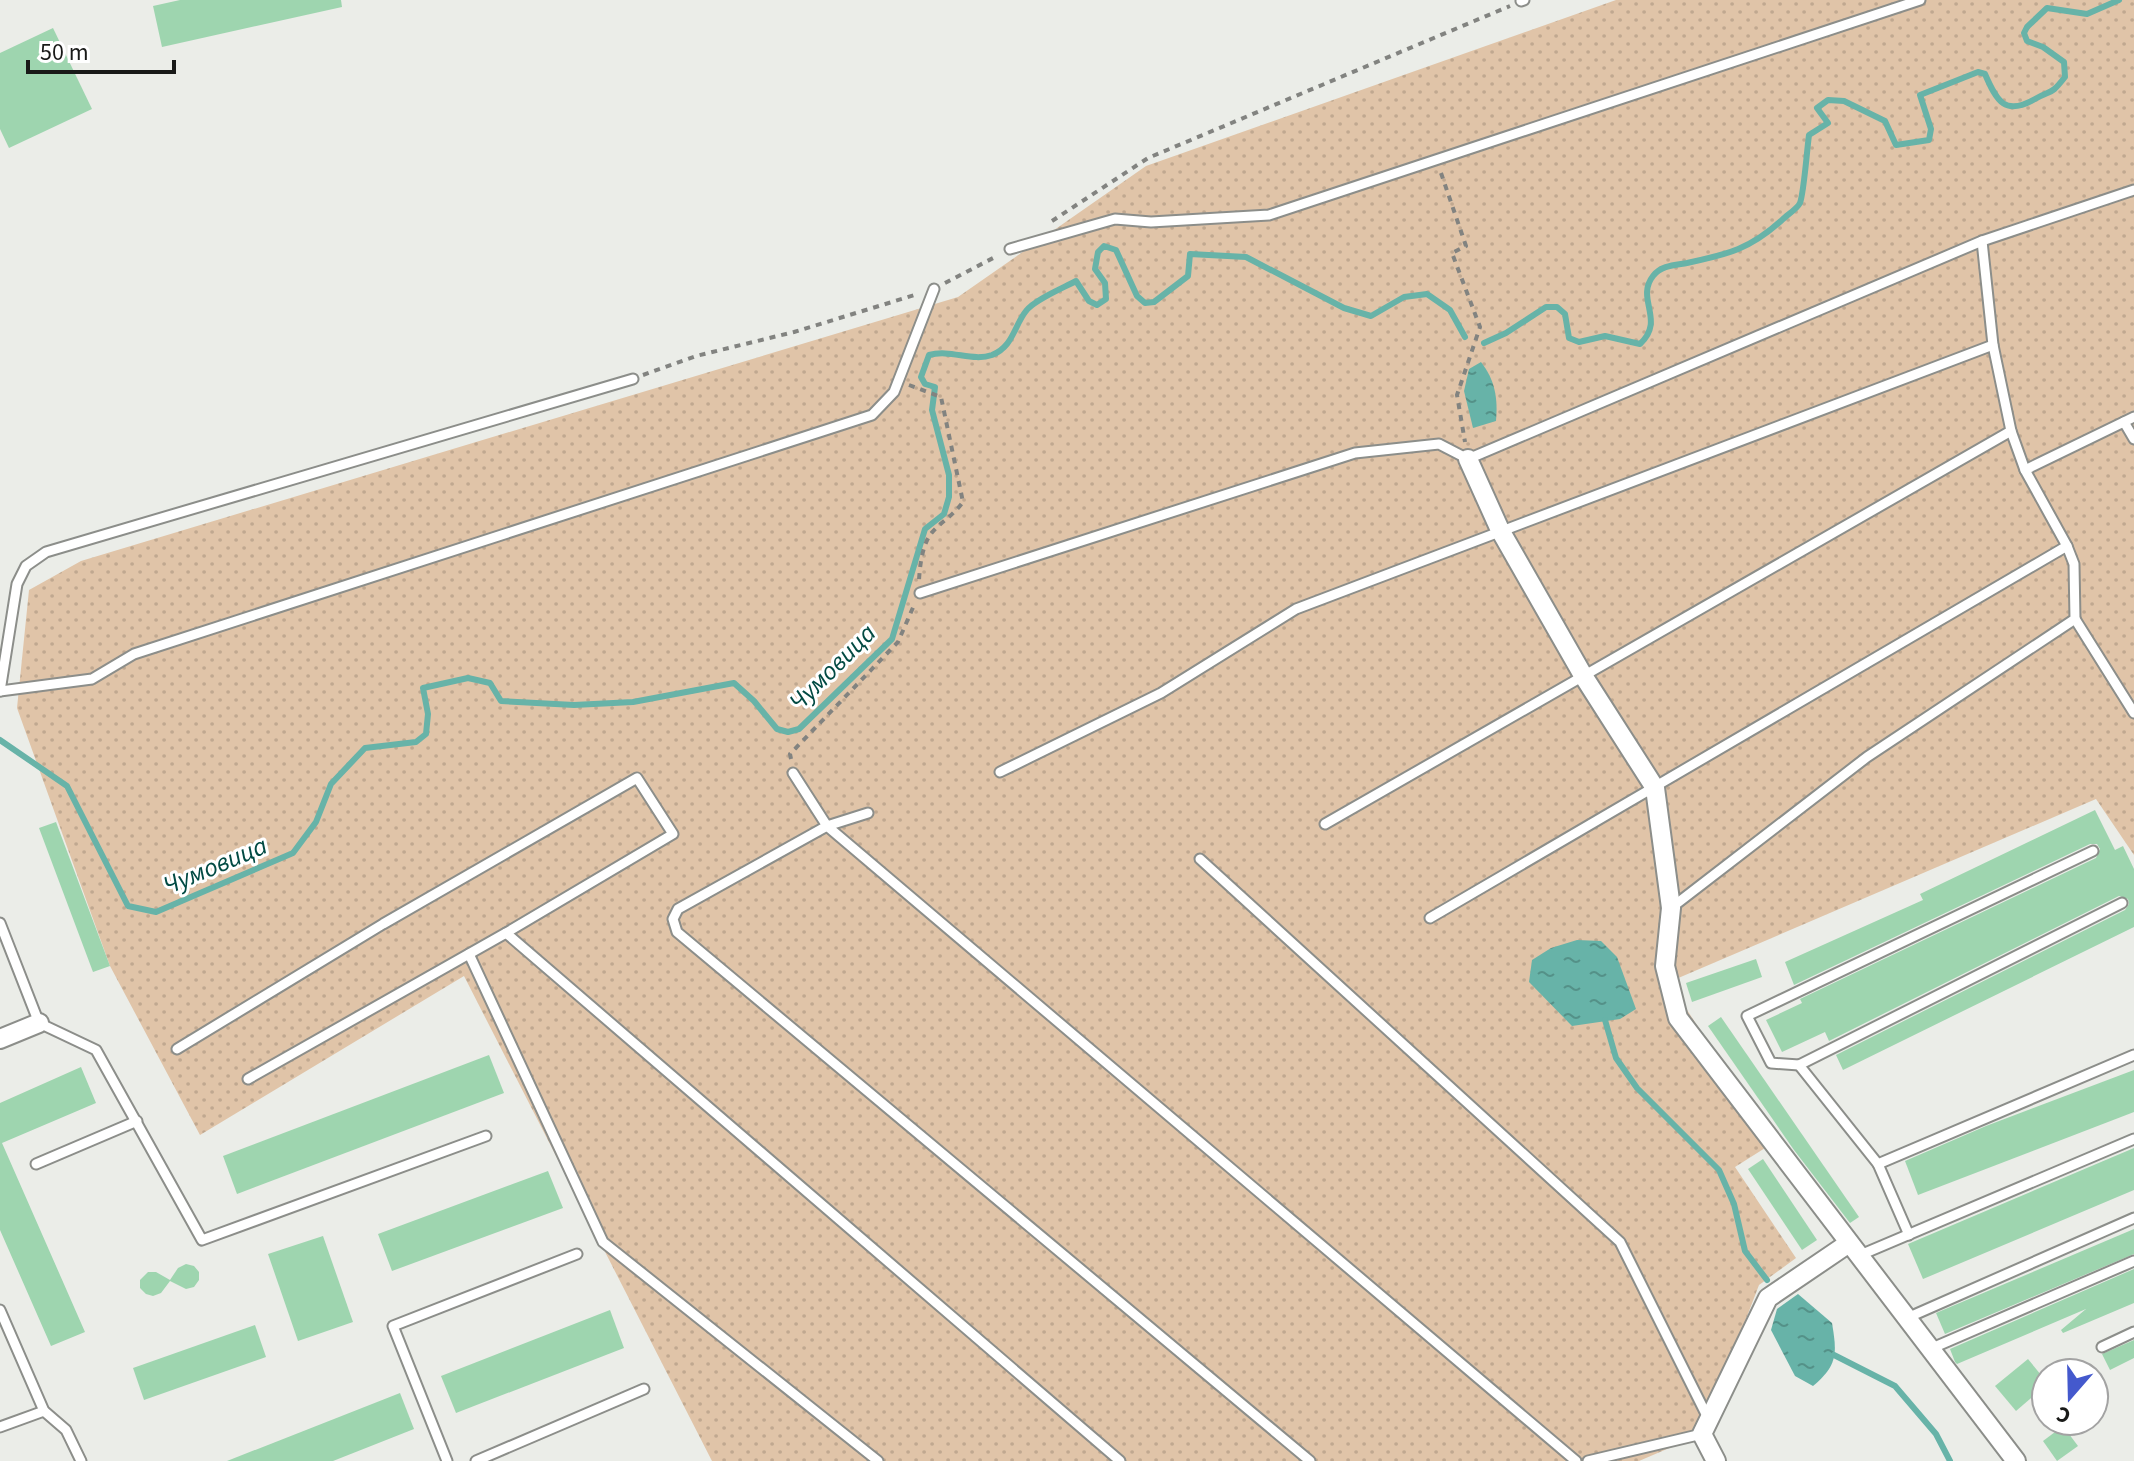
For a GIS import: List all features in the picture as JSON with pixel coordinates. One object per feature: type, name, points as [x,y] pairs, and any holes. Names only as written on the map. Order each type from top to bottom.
[{"type":"street","points":[[1468,459],[1500,530],[1584,677],[1655,788],[1671,908],[1665,966],[1678,1018],[2016,1461]]},
{"type":"street","points":[[0,1039],[39,1023]]},
{"type":"street","points":[[1716,1461],[1706,1427],[1768,1298],[1854,1249]]},
{"type":"lane","points":[[1010,249],[1115,219],[1151,222],[1269,215],[1920,0]]},
{"type":"lane","points":[[920,593],[1355,453],[1439,444],[1468,459],[1982,241],[2134,190]]},
{"type":"lane","points":[[1982,241],[1993,345],[2011,431],[2025,470],[2074,564],[2075,619],[2134,713]]},
{"type":"lane","points":[[633,379],[46,552],[26,566],[17,584],[0,691],[92,679],[134,654],[872,415],[894,392],[934,289]]},
{"type":"lane","points":[[1000,772],[1161,693],[1296,609],[1993,345]]},
{"type":"lane","points":[[2025,470],[2134,417]]},
{"type":"lane","points":[[2124,422],[2134,439]]},
{"type":"lane","points":[[1325,824],[2011,431]]},
{"type":"lane","points":[[1430,918],[2067,546]]},
{"type":"lane","points":[[1671,908],[1867,757],[2075,619]]},
{"type":"lane","points":[[793,773],[827,826],[1576,1461]]},
{"type":"lane","points":[[177,1049],[370,932],[637,778],[673,834],[248,1079]]},
{"type":"lane","points":[[868,813],[827,826],[678,909],[673,919],[677,932],[1310,1461]]},
{"type":"lane","points":[[2093,851],[1747,1016],[1771,1063],[1799,1065],[2122,903]]},
{"type":"lane","points":[[1200,859],[1620,1242],[1706,1427],[1588,1461]]},
{"type":"lane","points":[[0,923],[39,1023],[96,1050],[202,1240],[486,1136]]},
{"type":"lane","points":[[506,933],[1120,1461]]},
{"type":"lane","points":[[469,954],[603,1242],[878,1461]]},
{"type":"lane","points":[[1878,1164],[2134,1055]]},
{"type":"lane","points":[[1799,1065],[1878,1164],[1909,1235]]},
{"type":"lane","points":[[36,1164],[137,1121]]},
{"type":"lane","points":[[1854,1249],[1909,1235],[2134,1139]]},
{"type":"lane","points":[[1907,1318],[2134,1218]]},
{"type":"lane","points":[[447,1461],[393,1326],[577,1254]]},
{"type":"lane","points":[[1930,1349],[2134,1261]]},
{"type":"lane","points":[[0,1310],[44,1411],[66,1430],[81,1461]]},
{"type":"lane","points":[[2102,1347],[2134,1332]]},
{"type":"lane","points":[[476,1461],[644,1389]]},
{"type":"lane","points":[[0,1427],[44,1411]]},
{"type":"path","points":[[1048,224],[1148,158],[1523,1]]},
{"type":"path","points":[[1437,160],[1466,246],[1452,253],[1480,327],[1457,395],[1468,459]]},
{"type":"path","points":[[633,379],[696,356],[794,332],[934,289],[1010,249]]},
{"type":"path","points":[[793,773],[790,754],[898,642],[920,593],[923,549],[931,533],[953,516],[963,502],[941,397],[925,389]]},
{"type":"shaded area","points":[[1616,0],[2134,0],[2134,855],[2096,799],[1669,982],[1773,1143],[1735,1167],[1796,1258],[1759,1285],[1702,1434],[1639,1461],[712,1461],[464,976],[200,1135],[110,966],[17,708],[29,590],[81,561],[958,297],[1146,166]]},
{"type":"water","points":[[1481,362],[1494,390],[1496,421],[1473,428],[1464,391],[1469,369]]},
{"type":"water","points":[[1577,940],[1601,941],[1617,957],[1636,1009],[1620,1019],[1572,1026],[1529,982],[1532,960],[1551,948]]},
{"type":"water","points":[[1798,1294],[1832,1323],[1834,1358],[1827,1372],[1813,1386],[1795,1376],[1771,1330],[1777,1309]]},
{"type":"building","points":[[180,0],[341,0],[342,7],[162,47],[153,6]]},
{"type":"building","points":[[53,28],[92,109],[9,148],[0,129],[0,53]]},
{"type":"building","points":[[2095,810],[2115,850],[2123,846],[2134,869],[2134,927],[1843,1070],[1836,1055],[2125,910],[2128,899],[2119,896],[1829,1041],[1825,1032],[1782,1052],[1766,1020],[1802,1003],[1800,999],[2096,858],[2100,849],[2097,844],[2090,844],[1794,985],[1785,962],[1923,900],[1920,894]]},
{"type":"building","points":[[56,822],[110,966],[93,972],[39,828]]},
{"type":"building","points":[[1756,959],[1762,977],[1692,1002],[1686,983]]},
{"type":"building","points":[[1721,1017],[1859,1217],[1850,1223],[1794,1150],[1708,1026]]},
{"type":"building","points":[[489,1055],[504,1093],[237,1194],[223,1156]]},
{"type":"building","points":[[81,1067],[96,1103],[2,1143],[85,1332],[51,1346],[0,1230],[0,1103]]},
{"type":"building","points":[[2134,1070],[2134,1112],[1918,1195],[1905,1161],[1986,1126]]},
{"type":"building","points":[[2134,1148],[2134,1190],[1923,1279],[1908,1244]]},
{"type":"building","points":[[1763,1159],[1817,1240],[1802,1250],[1748,1169]]},
{"type":"building","points":[[548,1171],[563,1208],[392,1271],[378,1234]]},
{"type":"building","points":[[2134,1229],[2134,1254],[1945,1334],[1936,1313]]},
{"type":"building","points":[[323,1236],[353,1322],[298,1341],[268,1254]]},
{"type":"building","points":[[186,1264],[194,1266],[199,1272],[199,1280],[194,1287],[186,1289],[170,1281],[161,1293],[153,1296],[140,1288],[140,1280],[148,1272],[156,1272],[170,1280],[178,1268]]},
{"type":"building","points":[[2134,1269],[2134,1303],[2063,1333],[2061,1330],[2086,1309],[1957,1364],[1955,1362],[1950,1349]]},
{"type":"building","points":[[610,1310],[624,1348],[456,1413],[441,1376]]},
{"type":"building","points":[[255,1325],[266,1357],[144,1400],[133,1368]]},
{"type":"building","points":[[2134,1340],[2134,1358],[2110,1370],[2110,1357],[2102,1354]]},
{"type":"building","points":[[2028,1359],[2030,1361],[2030,1399],[2016,1411],[1995,1386]]},
{"type":"building","points":[[400,1393],[414,1429],[333,1461],[227,1461]]},
{"type":"building","points":[[2048,1437],[2071,1437],[2078,1446],[2057,1461],[2043,1441]]},
{"type":"waterway","name":"Чумовица","points":[[1484,343],[1546,307],[1557,307],[1565,314],[1569,338],[1579,342],[1605,336],[1640,344],[1650,326],[1647,293],[1656,272],[1749,244],[1799,205],[1809,135],[1828,123],[1817,108],[1828,100],[1844,101],[1885,121],[1896,145],[1929,140],[1931,129],[1920,95],[1978,72],[1985,74],[2003,103],[2009,106],[2025,104],[2057,87],[2065,77],[2064,62],[2043,47],[2027,41],[2024,33],[2027,27],[2047,8],[2087,14],[2119,0]]},
{"type":"waterway","name":"Чумовица","points":[[0,740],[67,786],[128,906],[156,912],[293,853],[316,822],[331,784],[365,748],[416,742],[426,734],[428,714],[423,688],[468,678],[490,683],[501,701],[574,705],[633,702],[734,683],[777,729],[788,732],[799,729],[892,639],[925,529],[944,514],[949,497],[949,475],[932,410],[935,387],[925,384],[921,377],[929,355],[992,355],[1009,342],[1030,307],[1076,281],[1089,301],[1097,305],[1106,299],[1105,283],[1095,269],[1098,252],[1104,246],[1116,250],[1137,296],[1145,303],[1154,302],[1188,276],[1190,254],[1246,257],[1344,308],[1371,316],[1404,297],[1427,294],[1450,310],[1465,337]]},
{"type":"waterway","points":[[1605,1020],[1616,1058],[1637,1088],[1719,1170],[1734,1204],[1745,1251],[1767,1280]]},
{"type":"waterway","points":[[1834,1355],[1895,1386],[1936,1434],[1950,1461]]}]
